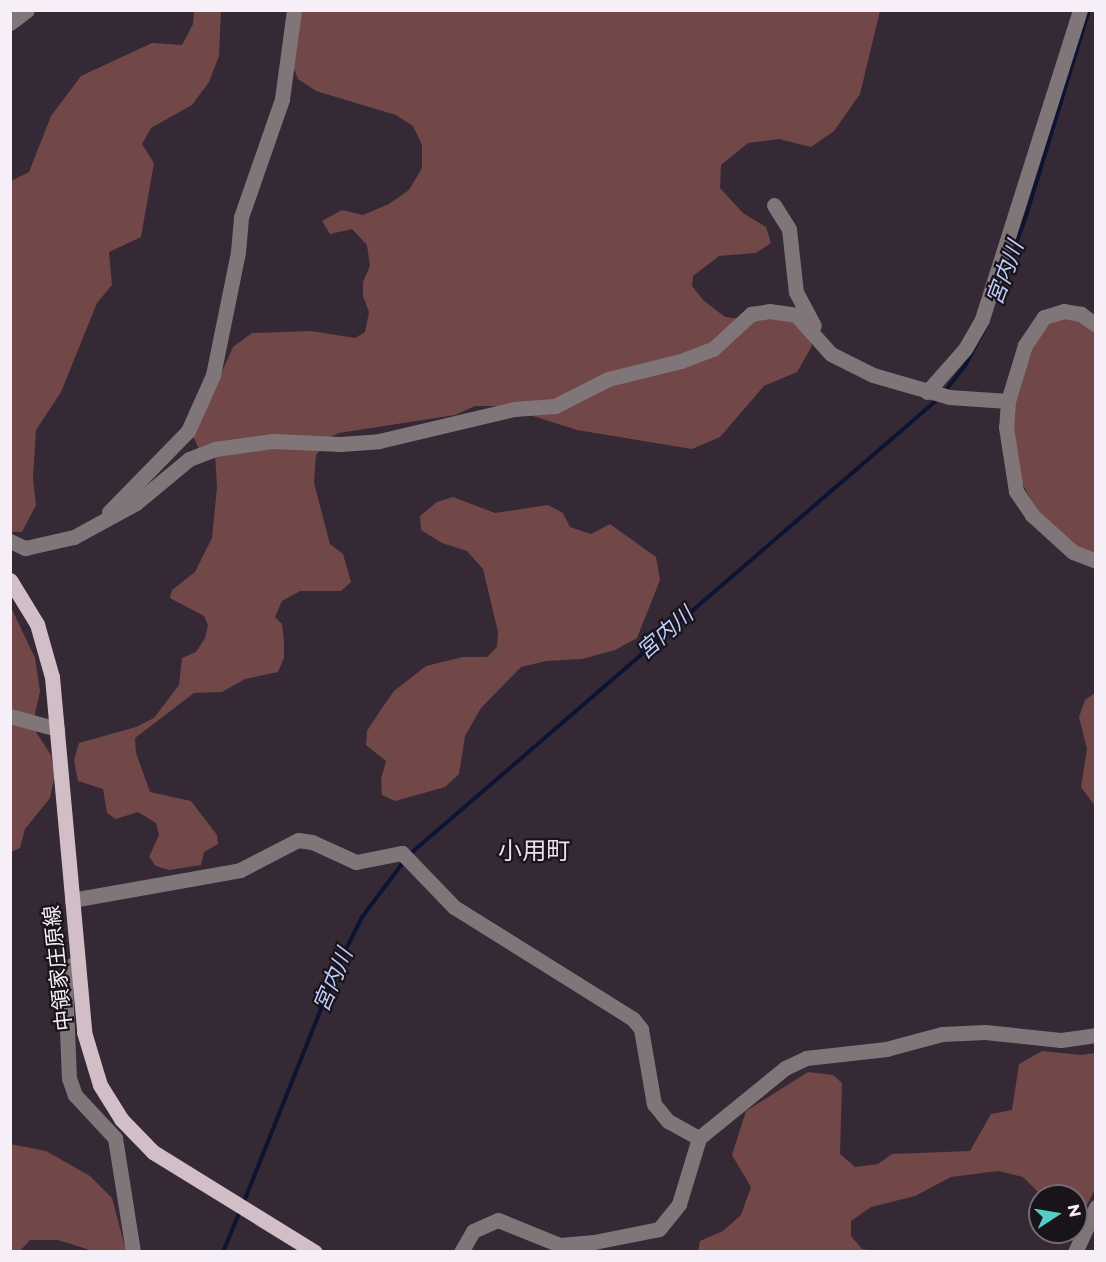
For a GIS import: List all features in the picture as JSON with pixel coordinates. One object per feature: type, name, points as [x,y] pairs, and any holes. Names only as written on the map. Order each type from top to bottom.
[{"type":"main road","name":"中領家庄原線","points":[[10,580],[37,624],[46,647],[57,729],[78,962],[90,1059],[114,1109],[153,1152],[315,1251]]},
{"type":"street","points":[[10,23],[27,10]]},
{"type":"street","points":[[99,523],[189,431],[213,375],[238,252],[242,217],[282,99],[294,10]]},
{"type":"street","points":[[934,393],[965,349],[982,319],[1080,10]]},
{"type":"street","points":[[774,205],[789,229],[796,292],[812,321],[814,335]]},
{"type":"street","points":[[1095,325],[1081,314],[1064,311],[1044,317],[1026,345],[1008,401],[1009,458],[1017,491],[1048,532],[1073,552],[1095,561]]},
{"type":"street","points":[[10,541],[25,548],[51,545],[136,503],[189,459],[215,449],[273,441],[340,444],[379,441],[514,409],[555,406],[608,378],[681,361],[713,349],[751,314],[790,312],[831,354],[849,364],[934,393],[1008,401]]},
{"type":"street","points":[[10,716],[57,729]]},
{"type":"street","points":[[72,900],[240,870],[298,840],[312,842],[356,862],[409,857],[454,907],[633,1019],[641,1029],[654,1104],[668,1121],[699,1138]]},
{"type":"street","points":[[78,962],[70,966],[65,984],[69,1078],[75,1095],[115,1138],[133,1251]]},
{"type":"street","points":[[461,1251],[473,1231],[498,1220],[560,1245],[605,1240],[659,1228],[679,1204],[699,1138],[785,1068],[806,1058],[886,1050],[942,1034],[985,1032],[1061,1040],[1095,1035]]},
{"type":"street","points":[[1075,1251],[1095,1207]]},
{"type":"shaded area","points":[[194,11],[221,11],[219,56],[209,82],[192,105],[151,128],[142,144],[154,163],[141,237],[109,252],[112,285],[97,303],[61,392],[36,430],[33,479],[36,505],[22,532],[11,532],[11,181],[29,172],[51,116],[81,76],[152,43],[182,45],[193,24]]},
{"type":"shaded area","points":[[300,11],[880,11],[860,94],[834,131],[811,147],[779,139],[748,143],[721,165],[720,188],[743,213],[766,227],[771,243],[756,253],[719,256],[693,276],[692,286],[703,300],[725,317],[757,321],[779,316],[805,325],[812,346],[797,372],[764,386],[720,437],[692,449],[577,430],[502,406],[475,406],[455,415],[339,433],[330,437],[316,455],[314,483],[330,544],[343,554],[351,582],[341,591],[300,591],[282,601],[275,617],[282,624],[284,640],[284,658],[278,672],[245,679],[222,692],[194,693],[135,738],[136,753],[150,792],[191,801],[217,835],[218,844],[204,852],[201,865],[169,870],[156,866],[149,857],[159,835],[156,823],[138,812],[116,819],[107,813],[103,789],[78,781],[74,760],[79,743],[136,727],[154,718],[179,685],[182,658],[196,652],[205,638],[208,625],[204,616],[170,598],[172,590],[195,572],[212,538],[217,487],[215,454],[199,449],[193,436],[233,347],[252,333],[311,331],[355,338],[365,332],[369,312],[363,296],[363,282],[370,266],[367,245],[352,229],[330,234],[322,221],[342,210],[363,215],[389,204],[409,190],[422,168],[422,145],[413,126],[396,115],[316,91],[298,79],[291,61]]},
{"type":"shaded area","points":[[1071,315],[1093,330],[1095,336],[1095,554],[1075,546],[1039,514],[1016,472],[1012,447],[1014,398],[1029,350],[1048,320]]},
{"type":"shaded area","points":[[453,497],[495,513],[548,505],[563,513],[570,527],[591,534],[610,524],[656,557],[660,580],[637,638],[615,650],[582,659],[546,661],[521,667],[481,708],[465,736],[459,774],[445,787],[395,801],[382,795],[381,779],[386,761],[366,745],[367,731],[380,711],[394,691],[426,666],[463,657],[487,657],[497,647],[498,632],[483,569],[467,551],[442,543],[421,530],[420,516],[437,502]]},
{"type":"shaded area","points":[[10,605],[35,658],[40,691],[35,714],[36,732],[51,755],[55,775],[50,798],[25,829],[20,848],[11,852]]},
{"type":"shaded area","points":[[1095,693],[1095,806],[1081,787],[1087,749],[1079,717],[1085,700]]},
{"type":"shaded area","points":[[1042,1051],[1081,1055],[1095,1053],[1095,1189],[1088,1203],[1088,1184],[1030,1184],[1023,1177],[998,1171],[951,1177],[915,1196],[871,1207],[851,1221],[851,1236],[862,1249],[877,1251],[698,1251],[700,1241],[723,1231],[741,1215],[751,1187],[732,1155],[746,1111],[808,1072],[833,1075],[842,1083],[840,1154],[855,1167],[878,1164],[892,1154],[970,1151],[991,1114],[1012,1110],[1019,1064]]},
{"type":"shaded area","points":[[10,1144],[46,1151],[90,1176],[112,1198],[126,1251],[93,1251],[58,1240],[30,1240],[20,1251],[11,1251]]},
{"type":"waterway","name":"宮内川","points":[[997,297],[1027,213],[1089,10]]},
{"type":"waterway","name":"宮内川","points":[[945,391],[966,364],[987,324]]},
{"type":"waterway","name":"宮内川","points":[[410,854],[938,399]]},
{"type":"waterway","name":"宮内川","points":[[243,1204],[342,957],[362,917],[405,860]]},
{"type":"waterway","name":"宮内川","points":[[223,1252],[240,1211]]},
{"type":"district","name":"小用町","points":[[534,851]]}]
